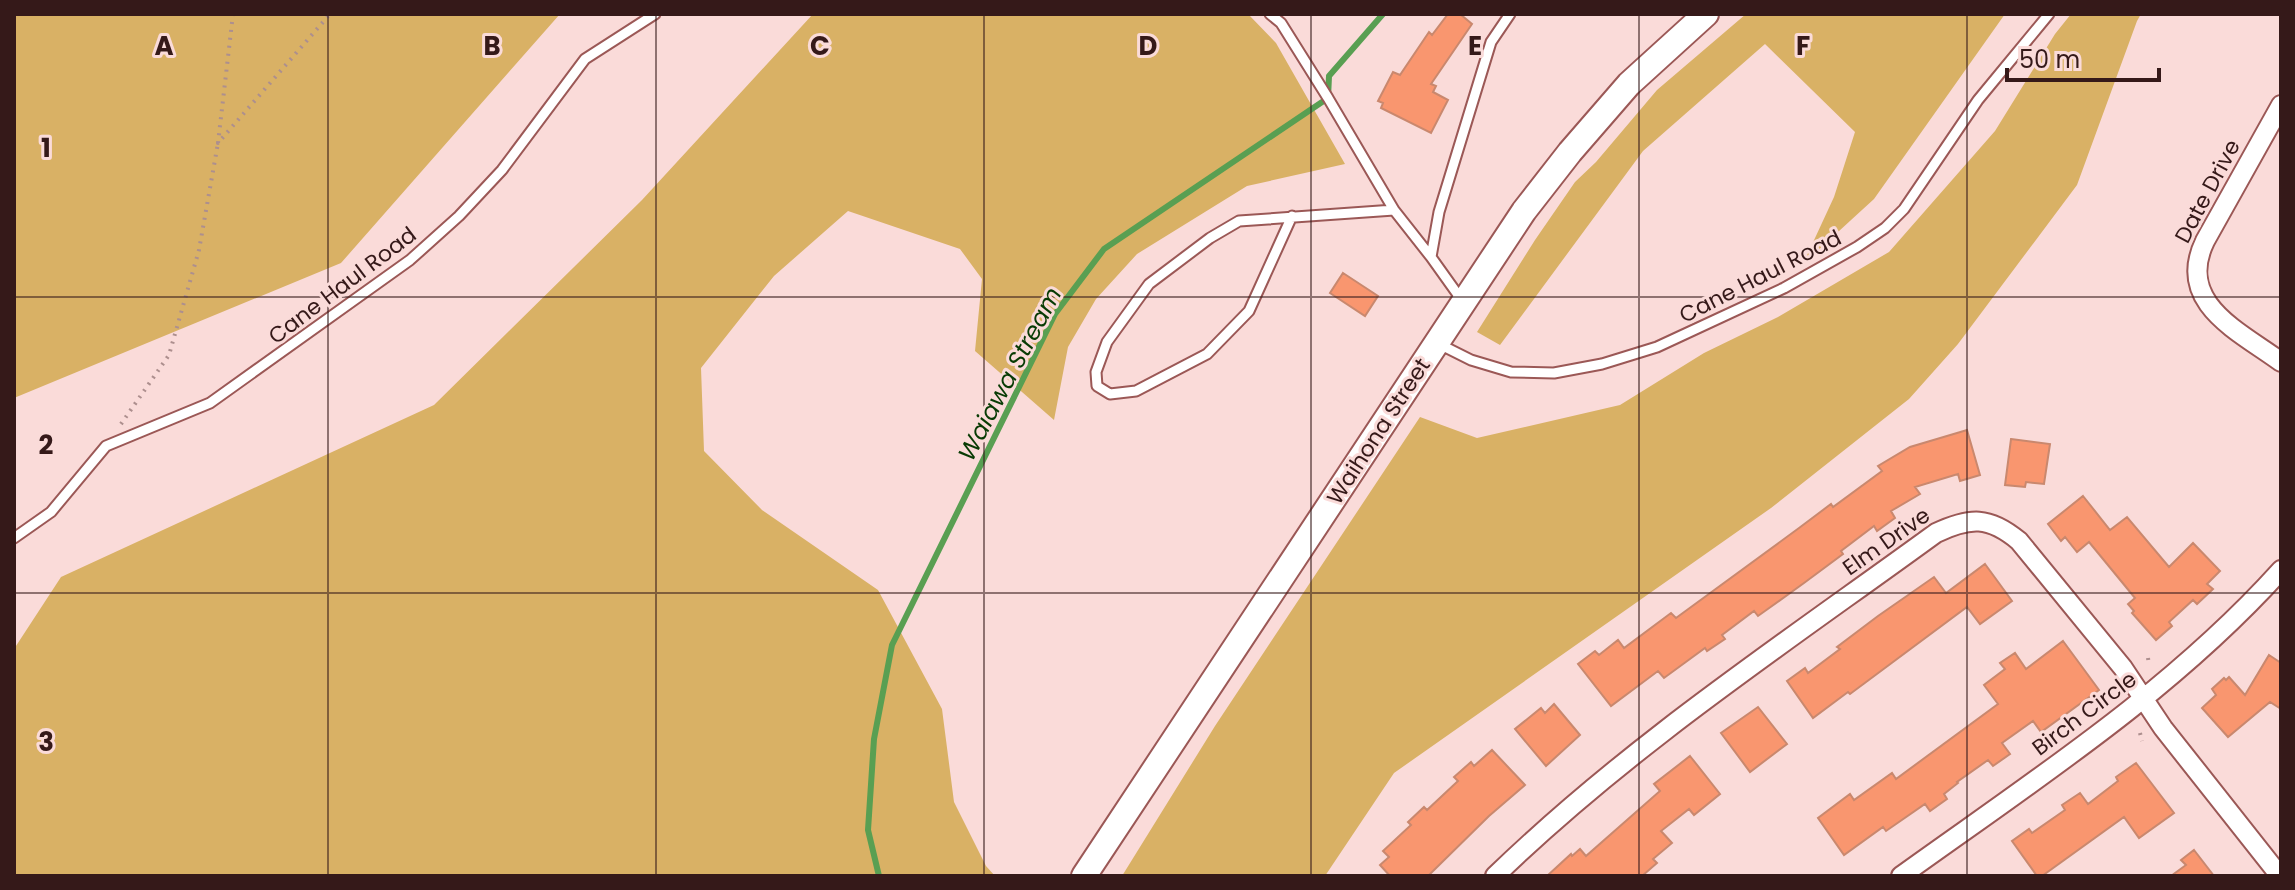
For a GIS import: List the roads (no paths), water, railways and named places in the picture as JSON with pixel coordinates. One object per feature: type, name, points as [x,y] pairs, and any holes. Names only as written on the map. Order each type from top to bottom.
[{"type":"street","name":"Waihona Street","points":[[1084,876],[1524,211],[1629,84],[1706,14]]},
{"type":"street","name":"Date Drive","points":[[2281,105],[2205,241],[2197,264],[2199,290],[2215,314],[2281,362]]},
{"type":"street","name":"Elm Drive","points":[[1495,876],[1554,820],[1633,754],[1723,686],[1924,542],[1953,525],[1974,521],[1989,522],[2019,541],[2123,668],[2163,728],[2280,876]]},
{"type":"street","name":"Birch Circle","points":[[1901,876],[2144,700],[2211,642],[2281,570]]},
{"type":"lane","name":"Cane Haul Road","points":[[14,538],[51,512],[106,446],[210,403],[410,260],[459,216],[502,170],[585,59],[655,14]]},
{"type":"lane","points":[[1270,14],[1281,23],[1394,210],[1463,302]]},
{"type":"lane","points":[[1431,257],[1439,212],[1491,42],[1510,14]]},
{"type":"lane","name":"Cane Haul Road","points":[[1436,342],[1471,360],[1511,372],[1554,373],[1602,364],[1657,347],[1784,288],[1857,247],[1885,228],[1904,209],[1978,100],[2049,14]]},
{"type":"lane","points":[[1292,216],[1249,311],[1207,354],[1136,391],[1110,394],[1097,386],[1096,372],[1107,342],[1149,284],[1210,238],[1239,221],[1292,216],[1394,210]]},
{"type":"waterway","name":"Waiawa Stream","points":[[879,876],[868,830],[874,739],[892,645],[1055,314],[1104,249],[1328,98],[1329,76],[1383,14]]}]
